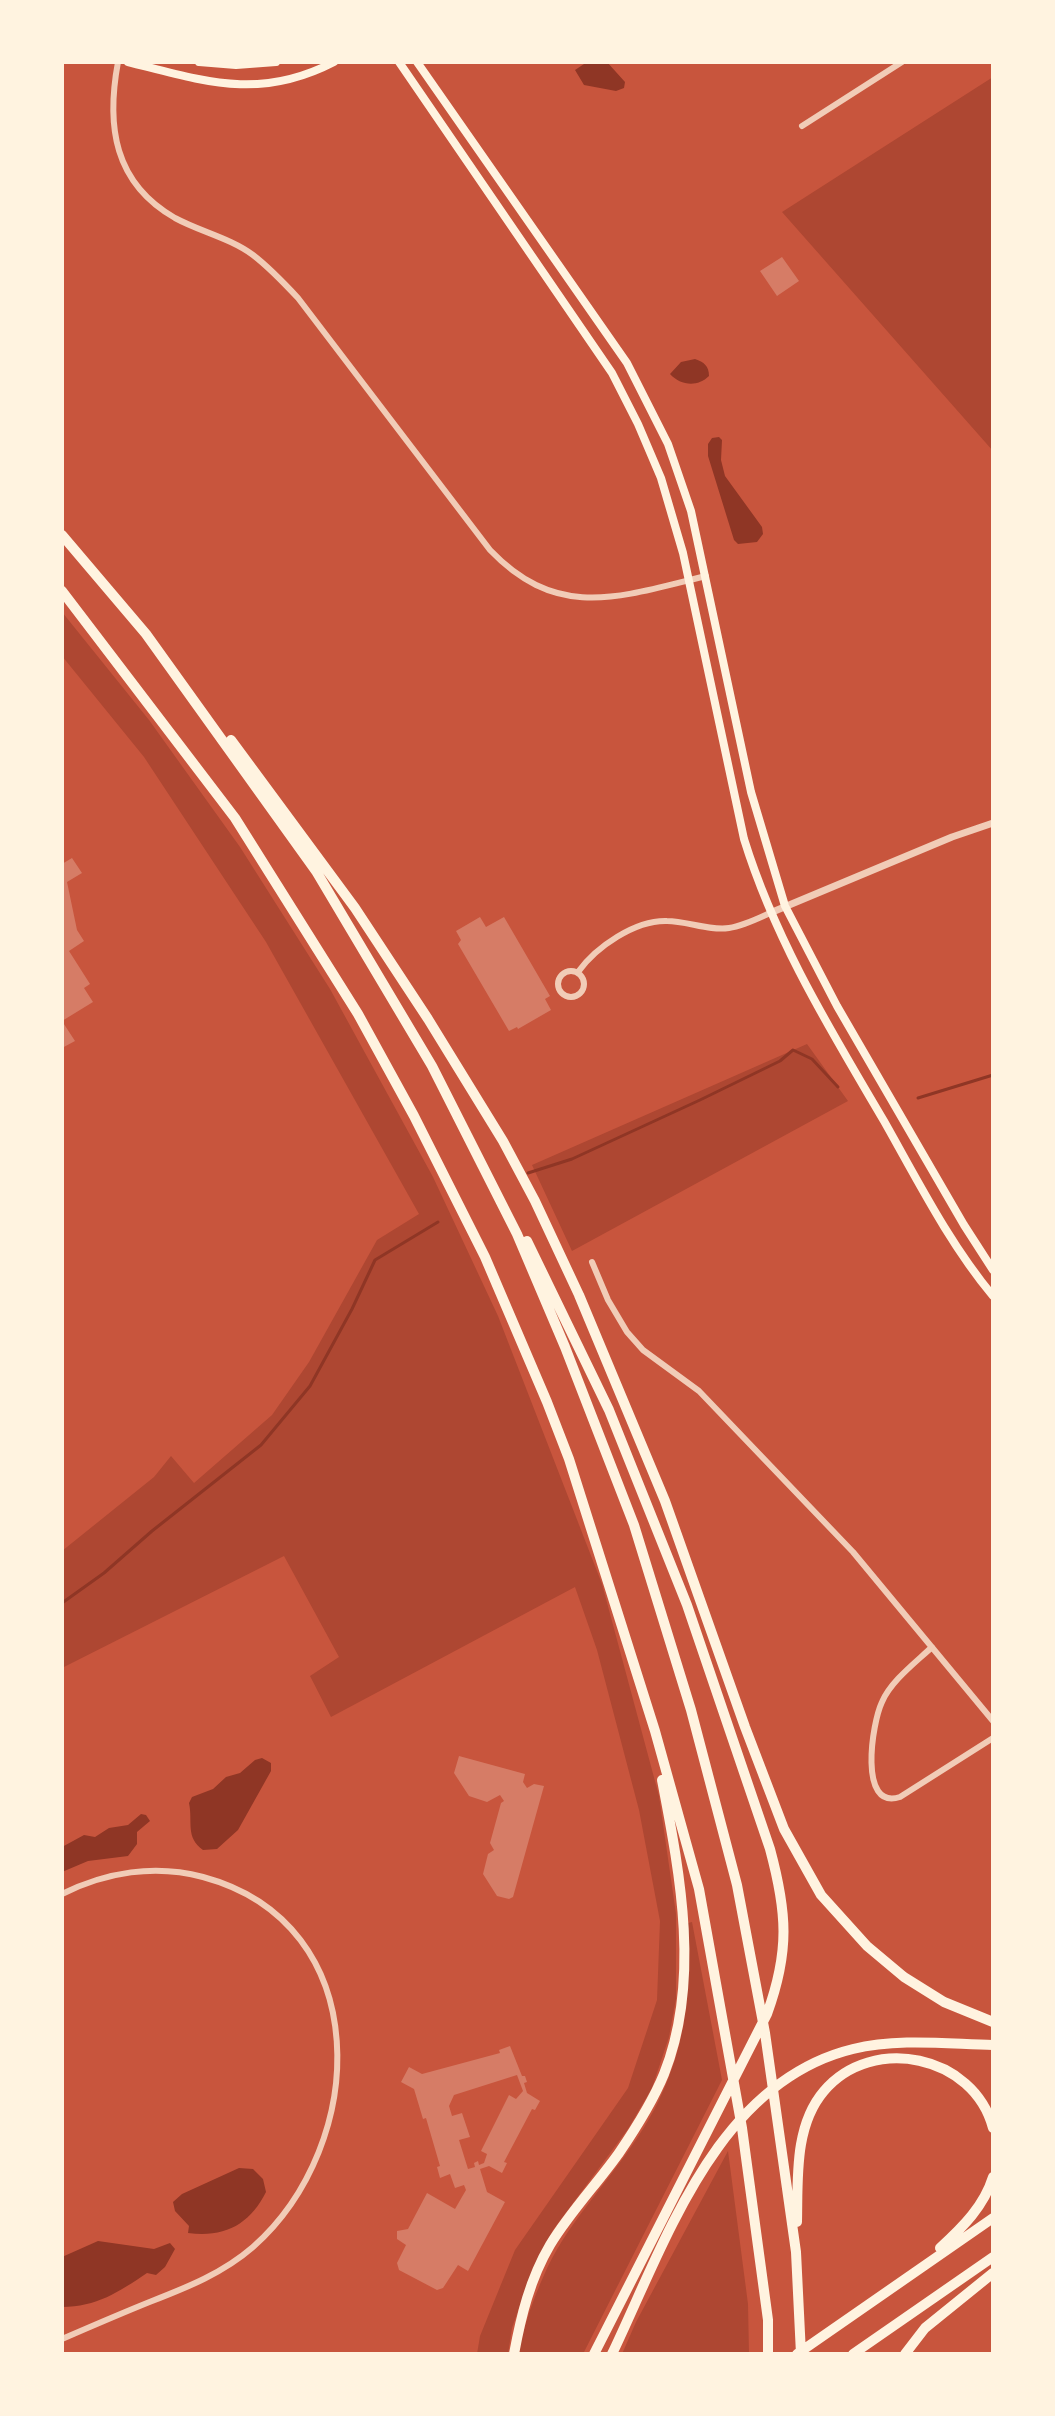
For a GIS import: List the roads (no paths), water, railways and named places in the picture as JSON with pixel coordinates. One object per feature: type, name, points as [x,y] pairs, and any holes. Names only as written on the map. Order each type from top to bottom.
[{"type":"highway","points":[[62,535],[261,778],[355,908],[503,1141],[573,1282],[625,1403],[670,1515],[784,1829],[821,1895],[867,1946],[904,1977],[944,2002],[993,2022]]},
{"type":"highway","points":[[62,591],[235,818],[358,1014],[485,1257],[547,1402],[569,1459],[649,1711],[699,1889],[742,2128],[768,2320],[768,2354]]},
{"type":"highway","points":[[146,634],[316,871],[432,1066],[517,1234],[559,1333],[634,1525],[718,1805],[765,2033],[796,2252]]},
{"type":"highway","points":[[484,1166],[530,1247],[603,1396],[687,1605],[780,1884],[784,1933],[780,1979],[752,2046],[719,2105],[594,2354]]},
{"type":"highway","points":[[514,2354],[531,2286],[550,2246],[619,2154],[646,2111],[665,2073],[677,2031],[684,1983],[683,1926],[673,1836],[649,1711]]},
{"type":"highway","points":[[612,2354],[703,2168],[723,2138],[765,2094],[791,2075],[851,2049],[883,2043],[993,2045]]},
{"type":"highway","points":[[799,2354],[796,2252],[799,2156],[811,2111],[823,2092],[839,2077],[858,2066],[882,2059],[908,2058],[935,2064],[960,2079],[979,2098],[993,2128]]},
{"type":"highway","points":[[912,2274],[974,2214],[993,2177]]},
{"type":"highway","points":[[799,2354],[993,2218]]},
{"type":"highway","points":[[854,2353],[993,2257]]},
{"type":"highway","points":[[905,2354],[925,2328],[993,2273]]},
{"type":"main road","points":[[128,62],[233,85],[272,84],[313,73],[334,62]]},
{"type":"main road","points":[[199,62],[236,65],[276,62]]},
{"type":"main road","points":[[399,62],[612,373],[638,424],[661,478],[690,580],[741,825],[770,913],[788,953],[949,1235],[993,1296]]},
{"type":"main road","points":[[417,62],[627,363],[656,418],[678,470],[706,576],[730,704],[751,792],[785,906],[805,948],[877,1076],[993,1270]]},
{"type":"street","points":[[118,62],[111,109],[114,138],[123,162],[137,184],[147,196],[176,218],[227,239],[274,273],[298,298],[502,563],[522,579],[544,590],[579,598],[613,596],[706,576]]},
{"type":"street","points":[[802,126],[902,62]]},
{"type":"street","points":[[578,972],[597,951],[632,930],[654,922],[727,929],[993,823]]},
{"type":"street","points":[[568,971],[578,972],[585,982],[579,995],[572,997],[562,994],[558,986],[561,975],[568,971]]},
{"type":"street","points":[[592,1262],[608,1300],[627,1332],[643,1350],[699,1391],[853,1552],[993,1721]]},
{"type":"street","points":[[932,1647],[882,1700],[872,1758],[872,1779],[882,1798],[891,1800],[900,1797],[993,1738]]},
{"type":"street","points":[[62,1894],[102,1877],[138,1871],[169,1871],[232,1887],[267,1909],[299,1939],[318,1969],[333,2012],[338,2059],[328,2131],[311,2174],[271,2229],[226,2267],[187,2288],[62,2339]]},
{"type":"waterway","points":[[528,1173],[572,1159],[700,1100],[780,1061],[793,1050],[812,1059],[838,1087]]},
{"type":"waterway","points":[[918,1098],[993,1075]]},
{"type":"waterway","points":[[62,1603],[104,1573],[261,1445],[310,1386],[375,1260],[438,1222]]}]
